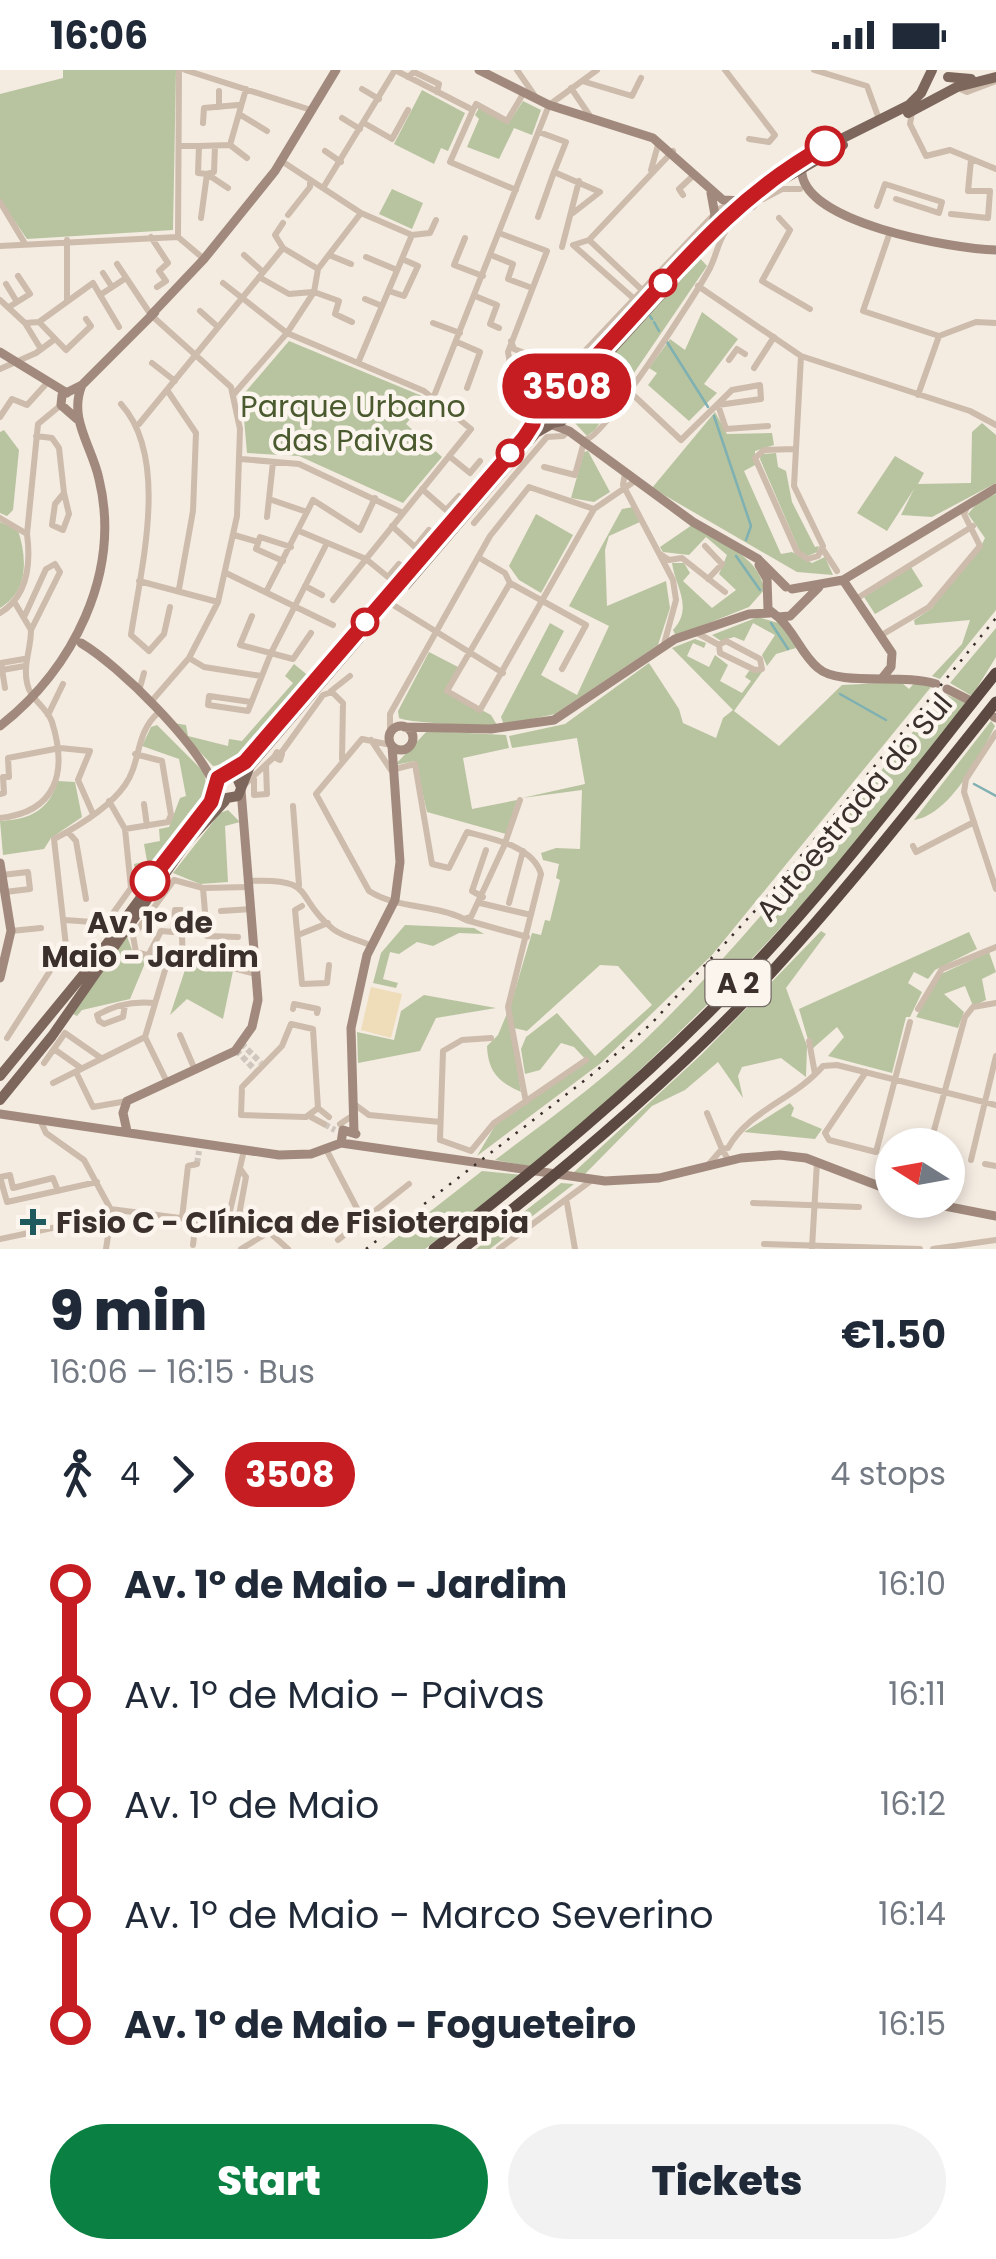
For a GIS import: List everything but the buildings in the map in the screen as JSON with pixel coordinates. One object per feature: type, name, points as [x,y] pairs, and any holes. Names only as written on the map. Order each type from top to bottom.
[{"type":"highway","name":"Autoestrada do Sul","points":[[434,1249],[616,1102],[728,994],[829,884],[996,673]]},
{"type":"highway","name":"Autoestrada do Sul","points":[[462,1249],[628,1114],[740,1005],[842,894],[996,702]]},
{"type":"main road","points":[[68,400],[204,259],[280,160],[336,70]]},
{"type":"main road","points":[[479,70],[549,105],[653,138],[673,151],[710,190],[740,201]]},
{"type":"main road","points":[[16,1119],[4,1106],[1,1089],[211,802],[215,788],[245,762],[524,438],[536,410],[550,393],[576,377],[740,201],[798,161],[909,105],[929,76],[937,72],[966,80],[996,77]]},
{"type":"main road","points":[[942,94],[950,86],[946,74]]},
{"type":"main road","points":[[929,76],[931,93],[942,94]]},
{"type":"main road","points":[[1,1089],[105,957],[188,841],[241,789],[250,766],[536,433],[568,410],[578,387],[702,249],[802,166],[957,87],[996,77]]},
{"type":"main road","points":[[802,166],[804,184],[819,200],[890,231],[931,244],[996,250]]},
{"type":"main road","points":[[710,190],[715,213],[711,230]]},
{"type":"main road","points":[[0,352],[68,400],[96,468],[104,512],[96,577],[77,640],[33,698],[0,726]]},
{"type":"main road","points":[[550,393],[564,397],[575,428],[624,472],[758,559],[789,588],[799,642]]},
{"type":"main road","points":[[536,410],[552,425],[592,441]]},
{"type":"main road","points":[[403,726],[492,730],[554,720],[664,645],[748,614],[774,615],[795,610],[840,575],[996,488]]},
{"type":"main road","points":[[733,545],[764,572],[774,615],[814,665],[829,675],[913,676],[936,684]]},
{"type":"main road","points":[[840,575],[893,657],[883,677]]},
{"type":"main road","points":[[748,614],[776,587],[826,584]]},
{"type":"main road","points":[[77,640],[111,661],[197,756],[215,788],[246,816]]},
{"type":"main road","points":[[947,689],[969,700]]},
{"type":"main road","points":[[403,726],[412,742]]},
{"type":"main road","points":[[0,1118],[127,1130],[200,1147],[288,1156],[326,1151],[348,1126],[352,1028],[370,946],[395,900],[401,835],[391,765],[393,742],[403,726]]},
{"type":"main road","points":[[393,742],[412,742],[426,726]]},
{"type":"main road","points":[[108,1128],[123,1113],[127,1101],[235,1051],[252,1026],[258,1000],[241,789],[238,778],[197,756]]},
{"type":"main road","points":[[0,864],[7,939],[0,978]]},
{"type":"main road","points":[[127,1101],[127,1130]]},
{"type":"main road","points":[[123,1113],[127,1130]]},
{"type":"main road","points":[[348,1126],[427,1154],[572,1178],[643,1180],[727,1161],[780,1155],[816,1162],[875,1185]]},
{"type":"main road","points":[[965,1210],[996,1216]]},
{"type":"street","points":[[178,237],[182,70],[312,111]]},
{"type":"street","points":[[323,188],[395,70],[473,110]]},
{"type":"street","points":[[504,84],[517,70],[538,100]]},
{"type":"street","points":[[434,396],[549,105],[597,70]]},
{"type":"street","points":[[725,70],[774,135],[769,142],[749,139]]},
{"type":"street","points":[[814,70],[867,86],[879,120]]},
{"type":"street","points":[[582,81],[632,96],[641,78]]},
{"type":"street","points":[[571,88],[590,117]]},
{"type":"street","points":[[230,145],[236,108],[246,89]]},
{"type":"street","points":[[362,89],[379,99]]},
{"type":"street","points":[[218,91],[218,107]]},
{"type":"street","points":[[513,188],[450,162],[476,104],[507,121],[523,94]]},
{"type":"street","points":[[230,96],[236,108],[267,131]]},
{"type":"street","points":[[202,123],[204,108],[236,108]]},
{"type":"street","points":[[342,118],[392,139],[408,110]]},
{"type":"street","points":[[910,124],[913,110]]},
{"type":"street","points":[[898,118],[910,124],[926,156],[946,149],[996,170]]},
{"type":"street","points":[[538,216],[566,142],[540,132]]},
{"type":"street","points":[[500,234],[547,251],[589,240],[632,198],[650,171],[659,148],[653,138]]},
{"type":"street","points":[[179,146],[230,145],[248,158]]},
{"type":"street","points":[[199,146],[198,174],[214,172],[215,146]]},
{"type":"street","points":[[325,150],[342,162]]},
{"type":"street","points":[[656,159],[673,151]]},
{"type":"street","points":[[650,171],[673,151]]},
{"type":"street","points":[[280,160],[310,184],[361,213],[412,235],[430,232],[436,220]]},
{"type":"street","points":[[951,214],[988,218],[990,191],[968,191],[971,160]]},
{"type":"street","points":[[554,172],[600,192],[573,213],[562,247]]},
{"type":"street","points":[[207,174],[228,188]]},
{"type":"street","points":[[201,218],[207,174]]},
{"type":"street","points":[[670,180],[681,192],[695,174]]},
{"type":"street","points":[[573,213],[570,204],[579,181]]},
{"type":"street","points":[[288,215],[310,184]]},
{"type":"street","points":[[877,206],[885,184],[942,202],[938,213],[896,199]]},
{"type":"street","points":[[544,467],[575,476],[592,441],[698,286],[725,231],[765,194],[800,189]]},
{"type":"street","points":[[511,340],[514,348],[535,357],[582,354],[715,213],[740,201]]},
{"type":"street","points":[[0,202],[24,242]]},
{"type":"street","points":[[234,394],[287,333],[314,292],[318,269],[361,213]]},
{"type":"street","points":[[779,218],[790,230],[762,281],[810,310]]},
{"type":"street","points":[[282,224],[275,235],[283,248],[318,269]]},
{"type":"street","points":[[890,231],[863,311],[939,336],[976,322],[996,324]]},
{"type":"street","points":[[358,363],[412,235]]},
{"type":"street","points":[[0,246],[178,237],[204,259]]},
{"type":"street","points":[[151,238],[168,263],[159,271],[166,281],[157,288]]},
{"type":"street","points":[[465,238],[454,265],[483,276]]},
{"type":"street","points":[[67,240],[67,301]]},
{"type":"street","points":[[589,240],[641,289]]},
{"type":"street","points":[[573,244],[624,294],[633,297]]},
{"type":"street","points":[[702,249],[712,246],[716,250]]},
{"type":"street","points":[[139,424],[283,248]]},
{"type":"street","points":[[536,410],[513,380],[511,340],[547,251]]},
{"type":"street","points":[[244,254],[261,274],[290,294],[314,292],[340,301],[334,314],[352,322]]},
{"type":"street","points":[[329,255],[351,264]]},
{"type":"street","points":[[491,255],[513,264],[508,279],[532,288]]},
{"type":"street","points":[[366,257],[396,270]]},
{"type":"street","points":[[389,291],[404,296],[410,291],[418,266],[402,258]]},
{"type":"street","points":[[117,264],[150,315],[234,394],[241,459],[234,535],[218,602],[189,658],[149,704]]},
{"type":"street","points":[[103,272],[112,287]]},
{"type":"street","points":[[9,308],[30,294],[18,276]]},
{"type":"street","points":[[100,295],[126,278]]},
{"type":"street","points":[[25,323],[38,322],[93,283],[119,327]]},
{"type":"street","points":[[223,283],[287,333],[434,396],[472,429],[333,600]]},
{"type":"street","points":[[6,284],[17,302]]},
{"type":"street","points":[[698,286],[801,356],[996,424]]},
{"type":"street","points":[[475,296],[497,305],[490,324],[498,328]]},
{"type":"street","points":[[366,299],[382,306]]},
{"type":"street","points":[[0,300],[25,323],[39,346]]},
{"type":"street","points":[[200,312],[218,328]]},
{"type":"street","points":[[38,322],[66,350],[91,326],[86,318]]},
{"type":"street","points":[[432,323],[460,333]]},
{"type":"street","points":[[918,395],[939,336]]},
{"type":"street","points":[[755,363],[774,338]]},
{"type":"street","points":[[0,369],[55,339]]},
{"type":"street","points":[[334,353],[340,340]]},
{"type":"street","points":[[456,342],[480,352],[467,388]]},
{"type":"street","points":[[729,360],[738,349],[745,354]]},
{"type":"street","points":[[801,356],[794,486],[820,552],[840,575]]},
{"type":"street","points":[[535,357],[522,366],[519,379],[528,392],[550,393]]},
{"type":"street","points":[[152,363],[175,380]]},
{"type":"street","points":[[0,417],[12,400],[27,405],[50,385]]},
{"type":"street","points":[[629,391],[682,440],[734,389],[760,386],[761,399],[718,405]]},
{"type":"street","points":[[167,390],[196,433],[193,511],[180,588]]},
{"type":"street","points":[[0,612],[15,604],[29,570],[27,534],[40,420],[68,400]]},
{"type":"street","points":[[121,404],[139,424],[150,511],[131,635],[150,651],[164,634],[170,607]]},
{"type":"street","points":[[718,405],[726,428],[768,426]]},
{"type":"street","points":[[474,523],[547,438],[569,431]]},
{"type":"street","points":[[36,436],[56,440],[64,493],[68,523],[66,529],[56,529],[55,504],[64,493]]},
{"type":"street","points":[[794,449],[764,450],[756,454],[756,460],[798,555],[806,559],[820,552]]},
{"type":"street","points":[[449,456],[470,473],[480,461]]},
{"type":"street","points":[[241,459],[299,464],[403,513]]},
{"type":"street","points":[[267,518],[273,462]]},
{"type":"street","points":[[624,472],[623,486],[673,580],[676,600],[664,645]]},
{"type":"street","points":[[510,583],[447,692],[480,710],[594,509],[636,480]]},
{"type":"street","points":[[527,937],[464,920],[444,909],[369,891],[319,805],[319,786],[362,739],[393,742],[394,709],[478,557],[529,487],[594,509]]},
{"type":"street","points":[[422,489],[446,510],[459,496]]},
{"type":"street","points":[[266,592],[313,500],[336,510],[336,517],[360,530],[375,498]]},
{"type":"street","points":[[269,499],[307,512]]},
{"type":"street","points":[[880,636],[929,607],[980,546],[964,514],[969,501]]},
{"type":"street","points":[[0,518],[27,534]]},
{"type":"street","points":[[392,526],[415,547],[429,530]]},
{"type":"street","points":[[854,595],[973,526]]},
{"type":"street","points":[[298,531],[366,559],[388,577],[399,564]]},
{"type":"street","points":[[234,535],[258,542]]},
{"type":"street","points":[[283,561],[256,549],[260,538],[291,547]]},
{"type":"street","points":[[250,702],[209,696],[208,705],[248,711],[271,653],[328,543]]},
{"type":"street","points":[[705,546],[722,564],[708,579]]},
{"type":"street","points":[[659,554],[669,560],[682,558],[725,592]]},
{"type":"street","points":[[478,557],[505,573],[510,583],[586,625],[562,669]]},
{"type":"street","points":[[0,818],[30,813],[47,799],[58,769],[48,715],[33,698],[25,663],[31,630],[60,572],[55,564],[46,569],[25,615]]},
{"type":"street","points":[[226,573],[333,625]]},
{"type":"street","points":[[140,581],[180,588],[218,602]]},
{"type":"street","points":[[305,586],[322,595]]},
{"type":"street","points":[[390,603],[435,634],[503,672]]},
{"type":"street","points":[[15,604],[31,630]]},
{"type":"street","points":[[252,616],[240,645],[293,659],[311,633]]},
{"type":"street","points":[[696,632],[720,645]]},
{"type":"street","points":[[726,642],[760,659],[762,669],[754,670],[720,652],[720,645],[726,642]]},
{"type":"street","points":[[189,658],[204,667],[261,676]]},
{"type":"street","points":[[5,688],[1,663],[25,663]]},
{"type":"street","points":[[139,692],[144,673]]},
{"type":"street","points":[[241,789],[278,755],[330,692],[350,676]]},
{"type":"street","points":[[48,715],[63,684]]},
{"type":"street","points":[[330,692],[342,703],[342,761]]},
{"type":"street","points":[[394,709],[394,718],[403,726]]},
{"type":"street","points":[[6,1038],[66,946],[66,920],[53,842],[125,785],[146,726],[158,713]]},
{"type":"street","points":[[996,733],[966,779],[964,792],[996,889]]},
{"type":"street","points":[[375,741],[391,765],[416,764],[430,830],[430,862],[444,868],[452,864],[467,832],[533,855],[541,874],[508,1007],[526,1102]]},
{"type":"street","points":[[0,794],[4,794],[1,777],[9,777],[8,758],[56,749],[90,751],[78,780],[93,814]]},
{"type":"street","points":[[125,829],[168,822],[171,815],[164,764],[156,756],[135,754]]},
{"type":"street","points":[[254,778],[254,794],[267,794],[266,766]]},
{"type":"street","points":[[464,920],[481,900],[520,800]]},
{"type":"street","points":[[66,920],[106,923],[130,892],[125,829],[108,801]]},
{"type":"street","points":[[144,804],[147,826]]},
{"type":"street","points":[[293,806],[298,885],[328,923],[370,946]]},
{"type":"street","points":[[913,846],[916,852],[974,822]]},
{"type":"street","points":[[68,832],[76,841],[86,899]]},
{"type":"street","points":[[486,850],[472,891],[481,900],[531,915]]},
{"type":"street","points":[[509,903],[523,850]]},
{"type":"street","points":[[2,875],[28,872],[30,889],[5,892]]},
{"type":"street","points":[[148,956],[162,931],[173,932],[175,910],[181,910],[183,963],[164,963],[136,952],[133,936],[170,883],[182,880],[203,888],[280,880],[298,885]]},
{"type":"street","points":[[203,888],[207,936],[238,937]]},
{"type":"street","points":[[302,906],[296,910],[302,984],[326,983],[329,965]]},
{"type":"street","points":[[221,911],[252,909]]},
{"type":"street","points":[[298,935],[328,923]]},
{"type":"street","points":[[7,939],[41,928]]},
{"type":"street","points":[[918,1009],[942,969],[996,947]]},
{"type":"street","points":[[164,963],[145,1037],[167,1082]]},
{"type":"street","points":[[214,963],[256,974]]},
{"type":"street","points":[[934,1128],[965,1017],[973,1007],[996,1003]]},
{"type":"street","points":[[125,1005],[154,1004]]},
{"type":"street","points":[[293,1009],[294,1004],[318,1009],[317,1013]]},
{"type":"street","points":[[866,1072],[826,1128],[829,1140],[879,1149],[910,1022]]},
{"type":"street","points":[[290,1024],[313,1028],[318,1108],[327,1121],[310,1116],[240,1115],[242,1087],[282,1046],[290,1024]]},
{"type":"street","points":[[44,1063],[66,1033],[101,1058]]},
{"type":"street","points":[[180,1035],[196,1070]]},
{"type":"street","points":[[53,1083],[145,1037]]},
{"type":"street","points":[[427,1154],[440,1140],[444,1051],[462,1040],[491,1038]]},
{"type":"street","points":[[809,1041],[815,1075]]},
{"type":"street","points":[[54,1049],[79,1070],[90,1104],[98,1109],[127,1101]]},
{"type":"street","points":[[971,1160],[996,1056]]},
{"type":"street","points":[[440,1140],[472,1151],[477,1139],[586,1060]]},
{"type":"street","points":[[699,1169],[727,1147],[741,1128],[823,1066],[837,1064],[996,1105]]},
{"type":"street","points":[[310,1116],[318,1108]]},
{"type":"street","points":[[707,1113],[727,1147],[727,1161]]},
{"type":"street","points":[[348,1126],[369,1115],[440,1122]]},
{"type":"street","points":[[348,1126],[369,1115]]},
{"type":"street","points":[[40,1120],[46,1133],[84,1160],[104,1194],[107,1249]]},
{"type":"street","points":[[727,1147],[748,1158]]},
{"type":"street","points":[[226,1224],[234,1178],[241,1170],[244,1150]]},
{"type":"street","points":[[326,1151],[362,1218]]},
{"type":"street","points":[[812,1247],[816,1162]]},
{"type":"street","points":[[182,1218],[188,1166],[197,1164]]},
{"type":"street","points":[[986,1164],[996,1166]]},
{"type":"street","points":[[0,1239],[107,1214],[237,1226],[246,1177],[241,1170]]},
{"type":"street","points":[[58,1191],[53,1178],[13,1188],[10,1175],[0,1177],[7,1202],[58,1191],[97,1182]]},
{"type":"street","points":[[499,1249],[592,1180]]},
{"type":"street","points":[[338,1240],[409,1184]]},
{"type":"street","points":[[567,1202],[575,1249]]},
{"type":"street","points":[[753,1203],[859,1207]]},
{"type":"street","points":[[239,1214],[264,1218]]},
{"type":"street","points":[[193,1245],[196,1220]]},
{"type":"street","points":[[241,1249],[269,1232],[288,1249]]},
{"type":"street","points":[[933,1249],[996,1240]]},
{"type":"street","points":[[764,1244],[920,1249]]},
{"type":"green space","points":[[63,70],[176,70],[173,230],[27,239],[0,200],[0,94],[63,78]]},
{"type":"green space","points":[[422,90],[465,113],[448,151],[441,148],[434,164],[394,144]]},
{"type":"green space","points":[[523,101],[541,110],[532,135],[514,128],[499,159],[467,147],[479,119],[475,115],[479,108],[508,124]]},
{"type":"green space","points":[[392,189],[423,203],[412,229],[379,214]]},
{"type":"green space","points":[[699,257],[707,266],[595,430],[587,436],[574,422],[578,392]]},
{"type":"green space","points":[[702,312],[738,339],[704,384],[717,393],[689,421],[648,385],[657,373],[649,368],[670,339],[685,350]]},
{"type":"green space","name":"Parque Urbano das Paivas","points":[[289,341],[427,398],[406,424],[442,457],[403,503],[299,456],[247,453],[242,396]]},
{"type":"green space","points":[[715,412],[727,434],[772,433],[774,445],[755,451],[755,465],[744,471],[781,554],[792,552],[812,563],[825,557],[833,575],[797,572],[652,488]]},
{"type":"green space","points":[[982,423],[996,435],[996,483],[932,517],[901,515],[914,489],[887,531],[857,513],[895,456],[924,473],[918,484],[971,483],[972,432]]},
{"type":"green space","points":[[4,430],[19,450],[13,510],[7,516],[0,513],[0,432]]},
{"type":"green space","points":[[588,451],[610,492],[594,502],[571,498],[584,452]]},
{"type":"green space","points":[[776,453],[778,467],[786,471],[792,502],[815,547],[819,546],[817,552],[808,556],[800,552],[760,459],[761,454]]},
{"type":"green space","points":[[996,494],[996,610],[940,679],[932,676],[962,644],[970,620],[915,625],[914,620],[931,609],[981,546],[985,538],[968,514],[979,501]]},
{"type":"green space","points":[[633,507],[640,522],[609,536],[605,550],[607,606],[666,581],[670,608],[658,645],[555,714],[504,725],[501,717],[550,623],[564,631],[541,675],[577,695],[609,626],[569,606],[622,509]]},
{"type":"green space","points":[[536,514],[573,535],[541,593],[519,580],[509,566]]},
{"type":"green space","points":[[0,522],[18,530],[24,563],[16,593],[0,608]]},
{"type":"green space","points":[[692,525],[747,559],[761,578],[764,590],[749,607],[676,636],[673,630],[683,605],[672,563],[684,563],[690,573],[683,581],[712,608],[736,590],[719,574],[727,555],[706,537],[689,555],[663,552],[660,547]]},
{"type":"green space","points":[[911,567],[923,586],[875,614],[864,597]]},
{"type":"green space","points":[[758,617],[782,624],[796,648],[776,654],[767,666],[762,655],[775,635],[753,623],[744,641],[734,637],[721,641],[712,635]]},
{"type":"green space","points":[[996,628],[996,657],[972,696],[950,683]]},
{"type":"green space","points":[[695,639],[706,643],[704,648],[693,643],[687,656],[709,667],[715,655],[728,665],[720,681],[742,693],[751,681],[745,677],[749,671],[762,672],[734,711],[779,746],[842,685],[901,682],[909,689],[917,680],[931,687],[712,955],[601,1063],[477,1156],[496,1124],[587,1061],[574,1047],[561,1043],[540,1070],[525,1074],[521,1049],[526,1037],[557,1013],[595,1056],[652,1005],[618,966],[600,965],[527,1031],[514,1028],[510,1007],[532,933],[541,935],[545,920],[550,921],[560,880],[556,878],[559,864],[543,860],[541,853],[556,848],[580,849],[582,790],[522,798],[585,784],[577,738],[512,748],[509,736],[565,724],[649,663],[679,709],[683,723],[716,738],[723,718],[733,710],[672,648]]},
{"type":"green space","points":[[429,652],[460,668],[448,692],[491,715],[497,725],[399,718],[398,711]]},
{"type":"green space","points":[[294,664],[311,678],[238,762],[213,766],[173,723],[186,725],[188,736],[228,746],[229,739],[242,741],[293,683],[285,676]]},
{"type":"green space","points":[[945,694],[967,703],[863,835],[735,976],[656,1055],[533,1167],[495,1160],[622,1061],[699,985]]},
{"type":"green space","points":[[991,721],[995,726],[962,783],[939,808],[914,820]]},
{"type":"green space","points":[[157,725],[204,772],[208,793],[137,885],[134,864],[147,861],[144,844],[160,841],[159,829],[169,827],[180,798],[186,796],[179,759],[142,746],[151,727]]},
{"type":"green space","points":[[427,731],[506,735],[509,748],[463,758],[472,809],[517,800],[506,834],[427,812],[415,761],[395,765]]},
{"type":"green space","points":[[58,781],[75,782],[82,817],[51,838],[44,849],[3,855],[0,821],[37,812],[49,800]]},
{"type":"green space","points":[[228,810],[240,822],[225,826],[228,882],[200,884],[173,873],[220,813]]},
{"type":"green space","points":[[405,925],[474,928],[484,934],[459,933],[433,946],[417,942],[399,954],[390,952],[383,979],[398,983],[396,988],[373,983],[381,953]]},
{"type":"green space","points":[[821,931],[826,934],[786,988],[807,1046],[806,1077],[781,1058],[742,1067],[738,1076],[743,1098],[718,1062],[685,1090],[652,1106],[584,1175],[573,1173],[702,1054]]},
{"type":"green space","points":[[969,932],[977,949],[935,970],[928,979],[914,972],[908,983],[922,992],[910,1017],[906,1017],[892,1073],[828,1056],[844,1037],[837,1027],[811,1050],[799,1009]]},
{"type":"green space","points":[[127,936],[132,950],[148,956],[130,999],[82,1010],[77,1016],[71,1013]]},
{"type":"green space","points":[[192,949],[197,961],[233,971],[223,1019],[187,999],[170,1015]]},
{"type":"green space","points":[[989,952],[996,972],[982,979],[986,1000],[973,1006],[965,986],[944,994],[964,1012],[958,1028],[916,1017],[941,974]]},
{"type":"green space","points":[[424,995],[496,1008],[436,1018],[420,1051],[358,1063],[357,1032],[394,1040],[401,1011]]},
{"type":"green space","points":[[508,1011],[521,1092],[496,1075],[488,1055],[487,1046],[498,1035]]},
{"type":"green space","points":[[790,1103],[794,1108],[791,1116],[822,1129],[815,1139],[744,1132]]},
{"type":"green space","points":[[482,1171],[522,1175],[425,1249],[382,1249]]},
{"type":"green space","points":[[561,1183],[574,1184],[490,1249],[476,1249]]},
{"type":"sand","points":[[371,987],[402,994],[391,1038],[361,1030]]},
{"type":"waterway","points":[[654,322],[659,331]]},
{"type":"waterway","points":[[667,342],[708,407]]},
{"type":"waterway","points":[[714,416],[751,526],[746,540]]},
{"type":"waterway","points":[[736,556],[760,590]]},
{"type":"waterway","points":[[771,623],[788,649]]},
{"type":"waterway","points":[[840,694],[886,720]]},
{"type":"waterway","points":[[974,784],[996,796]]},
{"type":"tunnel","points":[[241,1043],[261,1063]]},
{"type":"tunnel","points":[[236,1050],[255,1070]]},
{"type":"tunnel","points":[[324,1124],[335,1130]]},
{"type":"tunnel","points":[[197,1164],[199,1151]]},
{"type":"railway","points":[[366,1249],[589,1077],[651,1024],[763,902],[996,618]]},
{"type":"bus line","name":"3508","points":[[150,881],[211,802],[218,778],[245,762],[524,438],[533,424],[540,398],[569,384],[737,206],[789,166],[825,146]]},
{"type":"place","name":"Av. 1º de Maio - Jardim","points":[[150,881]]},
{"type":"place","name":"Fisio C - Clínica de Fisioterapia","points":[[33,1222]]}]
